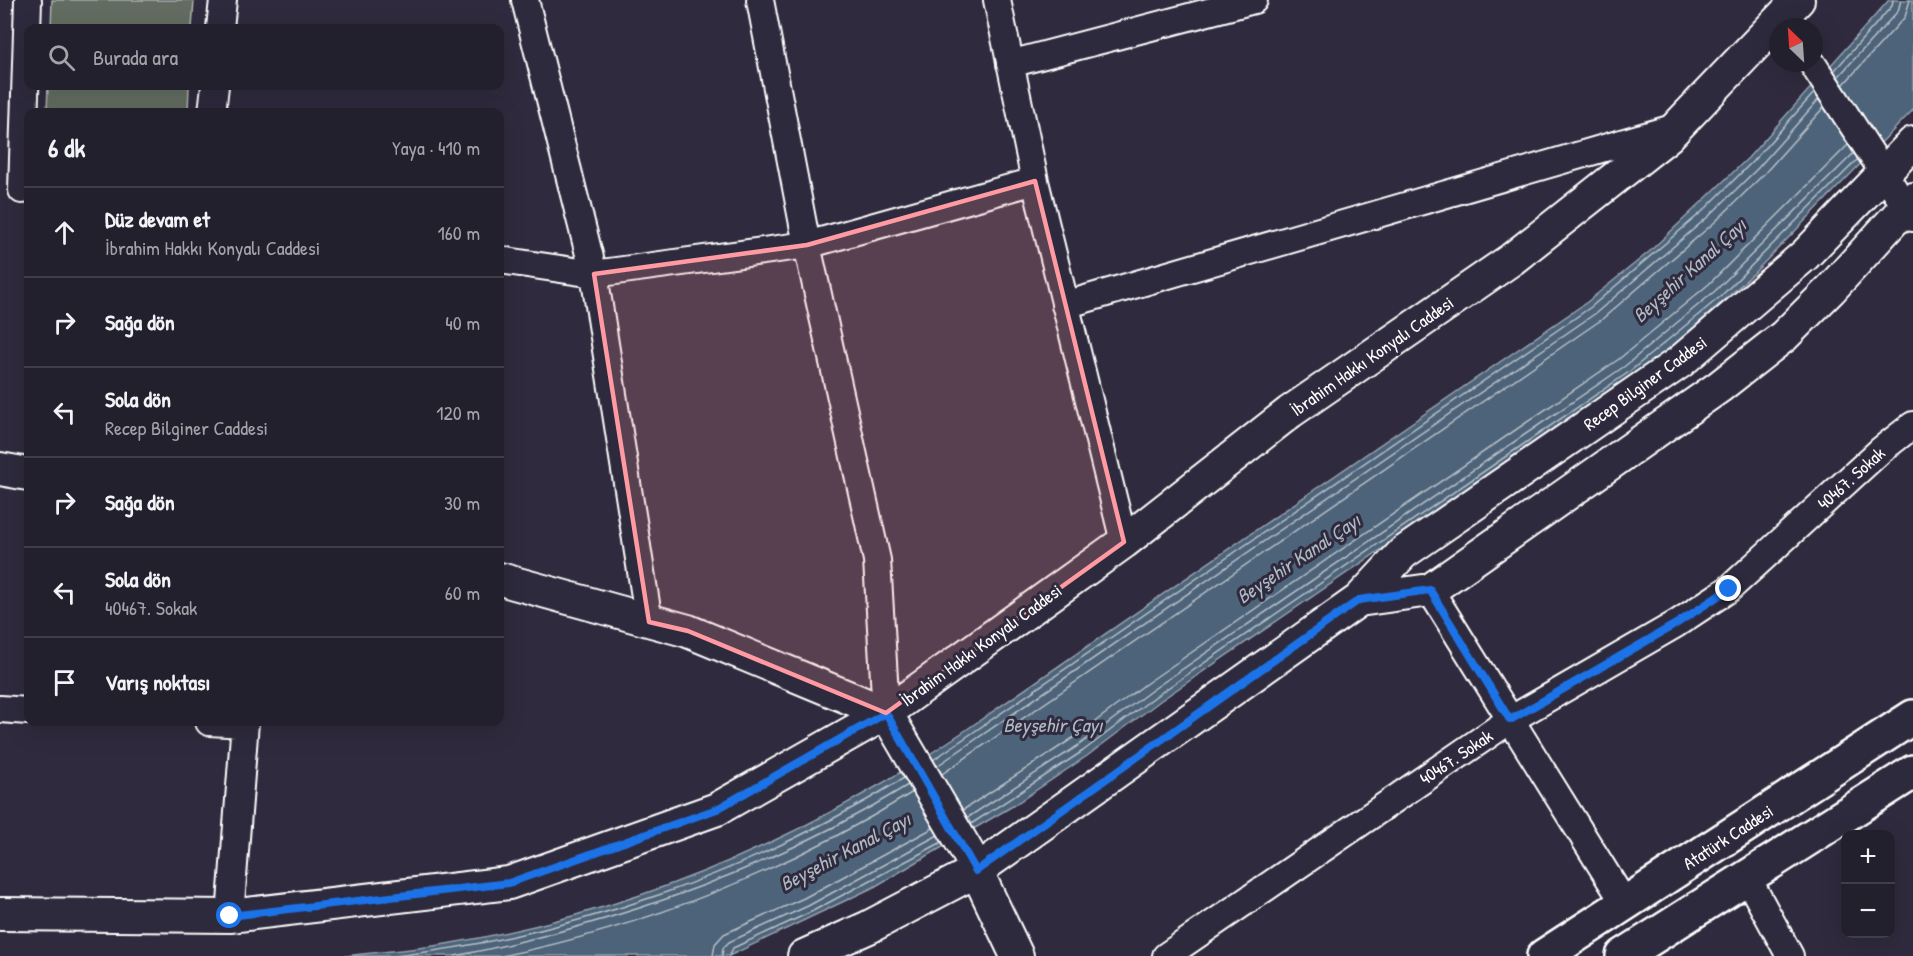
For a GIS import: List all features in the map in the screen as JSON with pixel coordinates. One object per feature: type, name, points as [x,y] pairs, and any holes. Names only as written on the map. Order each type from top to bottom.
[{"type":"main road","name":"Atatürk Caddesi","points":[[1544,956],[1913,717]]},
{"type":"main road","points":[[1623,956],[1655,947],[1747,878],[1913,772]]},
{"type":"street","points":[[27,24],[28,0]]},
{"type":"street","points":[[220,24],[223,0]]},
{"type":"street","points":[[525,0],[594,274],[649,622]]},
{"type":"street","points":[[760,0],[807,245],[877,560],[886,713],[972,862],[1017,956]]},
{"type":"street","points":[[997,0],[1035,181],[1124,542]]},
{"type":"street","points":[[1010,64],[1254,0]]},
{"type":"street","name":"İbrahim Hakkı Konyalı Caddesi","points":[[0,914],[230,916],[509,883],[717,809],[886,713],[1124,542],[1290,412],[1512,259],[1603,189],[1676,127],[1787,11]]},
{"type":"street","points":[[17,190],[24,69]]},
{"type":"street","points":[[1818,72],[1884,176],[1910,208]]},
{"type":"street","points":[[212,108],[215,90]]},
{"type":"street","points":[[1065,305],[1676,127]]},
{"type":"street","name":"Recep Bilginer Caddesi","points":[[804,956],[868,927],[972,862],[1359,600],[1403,553],[1680,362],[1805,255],[1913,144]]},
{"type":"street","points":[[504,261],[594,274],[807,245],[1035,181]]},
{"type":"street","name":"Recep Bilginer Caddesi","points":[[1359,600],[1430,590],[1719,387],[1765,351],[1831,289],[1910,208]]},
{"type":"street","name":"40467. Sokak","points":[[1166,956],[1510,720],[1676,624],[1729,589],[1881,450],[1913,425]]},
{"type":"street","points":[[0,469],[24,473]]},
{"type":"street","points":[[504,580],[688,631],[886,713]]},
{"type":"street","points":[[1430,590],[1625,904]]},
{"type":"street","points":[[0,709],[24,711]]},
{"type":"street","points":[[230,916],[245,726]]},
{"type":"street","points":[[1747,878],[1790,956]]},
{"type":"highlighted area","points":[[1035,181],[1124,542],[886,713],[688,631],[649,622],[594,274],[807,245]]},
{"type":"shaded area","points":[[52,0],[194,0],[192,24],[51,24]]},
{"type":"shaded area","points":[[48,90],[189,90],[188,108],[47,108]]},
{"type":"water","name":"Beyşehir Çayı","points":[[1889,0],[1913,0],[1913,110],[1755,272],[1680,340],[1633,377],[1160,701],[1087,756],[1011,807],[874,887],[729,956],[343,956],[433,946],[515,930],[583,913],[650,892],[715,867],[778,838],[840,807],[901,772],[960,734],[1587,302],[1649,252],[1748,158]]},
{"type":"route","points":[[230,916],[509,883],[717,809],[886,713],[968,853],[976,871],[1359,600],[1430,590],[1510,720],[1676,624],[1729,589]]},
{"type":"water label","name":"Beyşehir Kanal Çayı","points":[[1689,270]]},
{"type":"water label","name":"Beyşehir Kanal Çayı","points":[[1298,558]]},
{"type":"water label","name":"Beyşehir Kanal Çayı","points":[[845,851]]}]
